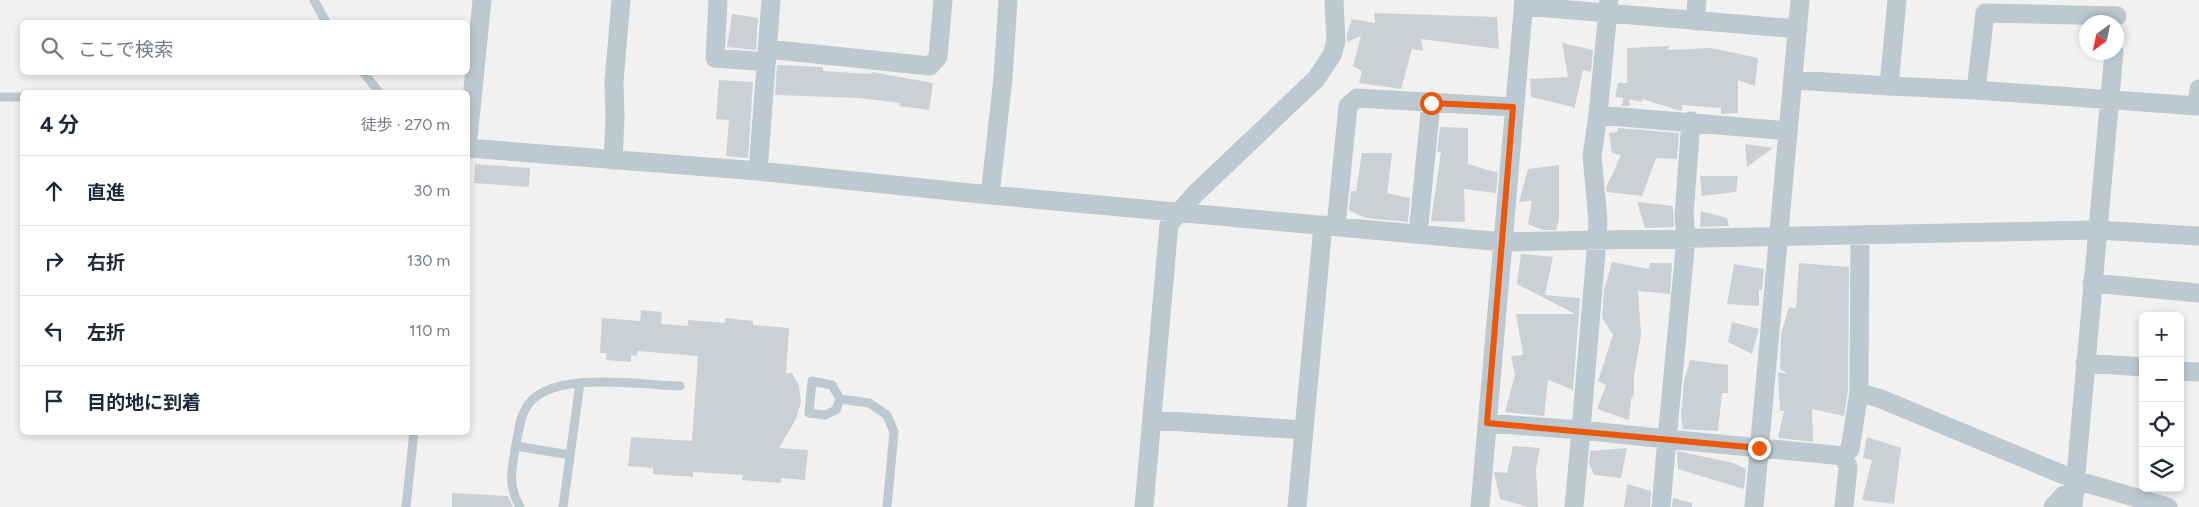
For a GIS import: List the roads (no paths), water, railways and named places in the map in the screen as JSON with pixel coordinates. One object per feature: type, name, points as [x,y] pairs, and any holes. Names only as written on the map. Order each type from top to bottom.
[{"type":"street","points":[[470,118],[482,0]]},
{"type":"street","points":[[613,160],[614,81],[621,0]]},
{"type":"street","points":[[718,0],[715,58],[766,56],[930,66],[938,57],[943,0]]},
{"type":"street","points":[[758,171],[771,0]]},
{"type":"street","points":[[990,195],[1003,78],[1008,0]]},
{"type":"street","points":[[1144,507],[1169,224],[1179,212],[1316,79],[1332,54],[1336,42],[1334,0]]},
{"type":"street","points":[[1695,21],[1697,0]]},
{"type":"street","points":[[1754,507],[1800,0]]},
{"type":"street","points":[[1889,86],[1897,0]]},
{"type":"street","points":[[1480,507],[1504,242],[1513,107],[1524,3],[1608,6],[1695,21],[1798,29]]},
{"type":"street","points":[[1574,507],[1598,221],[1592,156],[1598,115],[1608,6]]},
{"type":"street","points":[[1976,90],[1986,6],[2118,14]]},
{"type":"street","points":[[2075,492],[2113,60]]},
{"type":"street","points":[[1794,80],[1976,90],[2197,106],[2199,90]]},
{"type":"street","points":[[1297,507],[1304,430],[1330,225],[1348,106],[1357,98],[1513,107]]},
{"type":"street","points":[[1418,234],[1431,103]]},
{"type":"street","points":[[1598,115],[1691,121],[1788,131]]},
{"type":"street","points":[[1662,507],[1686,239],[1684,215],[1691,121]]},
{"type":"street","points":[[470,148],[758,171],[990,195],[1504,242],[1778,238],[2097,230],[2199,236]]},
{"type":"street","points":[[1844,456],[1850,449],[1859,392],[1860,235]]},
{"type":"street","points":[[2092,283],[2199,293]]},
{"type":"street","points":[[2085,363],[2139,368]]},
{"type":"street","points":[[2184,371],[2199,372]]},
{"type":"street","points":[[1859,392],[1881,399],[2075,492],[2168,507]]},
{"type":"street","points":[[1152,420],[1304,430]]},
{"type":"street","points":[[1487,423],[1581,430],[1844,456]]},
{"type":"street","points":[[1844,456],[1848,467],[1844,507]]},
{"type":"street","points":[[2053,507],[2064,495],[2075,492]]},
{"type":"lane","points":[[314,0],[325,20]]},
{"type":"lane","points":[[365,75],[373,90]]},
{"type":"lane","points":[[0,97],[20,97]]},
{"type":"lane","points":[[563,507],[580,382]]},
{"type":"lane","points":[[520,507],[514,498],[510,478],[522,416],[531,401],[544,392],[580,382],[680,386]]},
{"type":"lane","points":[[840,399],[869,403],[886,415],[894,432],[887,507]]},
{"type":"lane","points":[[406,507],[414,435]]},
{"type":"lane","points":[[516,446],[570,454]]}]
